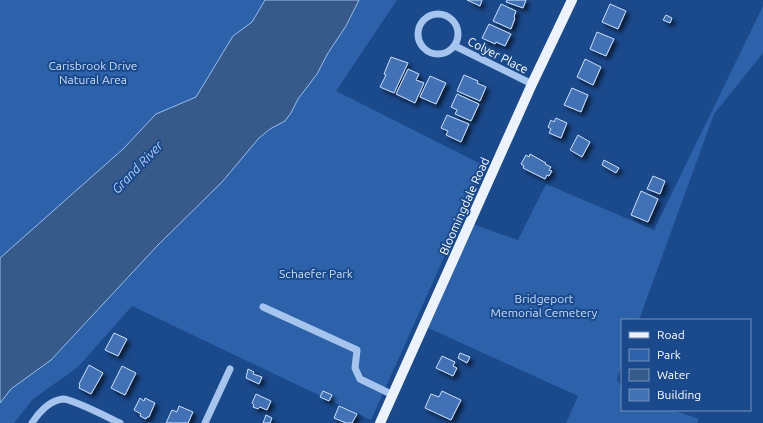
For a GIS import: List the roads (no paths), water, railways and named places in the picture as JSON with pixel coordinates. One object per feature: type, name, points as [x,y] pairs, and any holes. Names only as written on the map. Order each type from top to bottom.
[{"type":"main road","name":"Bloomingdale Road","points":[[380,423],[532,84],[572,0]]},
{"type":"street","name":"Colyer Place","points":[[438,14],[446,16],[456,25],[458,39],[455,46],[449,52],[441,55],[432,54],[424,50],[419,43],[417,35],[418,27],[423,20],[430,15],[438,14]]},
{"type":"street","name":"Colyer Place","points":[[455,46],[532,84]]},
{"type":"street","points":[[263,307],[357,350],[355,368],[360,379],[393,395]]},
{"type":"street","points":[[205,423],[230,369]]},
{"type":"street","points":[[32,423],[48,404],[63,399],[74,402],[120,423]]},
{"type":"water","name":"Grand River","points":[[265,0],[359,0],[346,26],[328,53],[317,74],[298,99],[285,121],[270,129],[259,138],[222,182],[158,245],[51,360],[11,389],[0,403],[0,258],[123,149],[156,114],[196,97],[233,36],[252,22]]},
{"type":"park label","name":"Carisbrook Drive Natural Area","points":[[93,72]]},
{"type":"park label","name":"Schaefer Park","points":[[316,273]]},
{"type":"park label","name":"Bridgeport Memorial Cemetery","points":[[544,305]]}]
